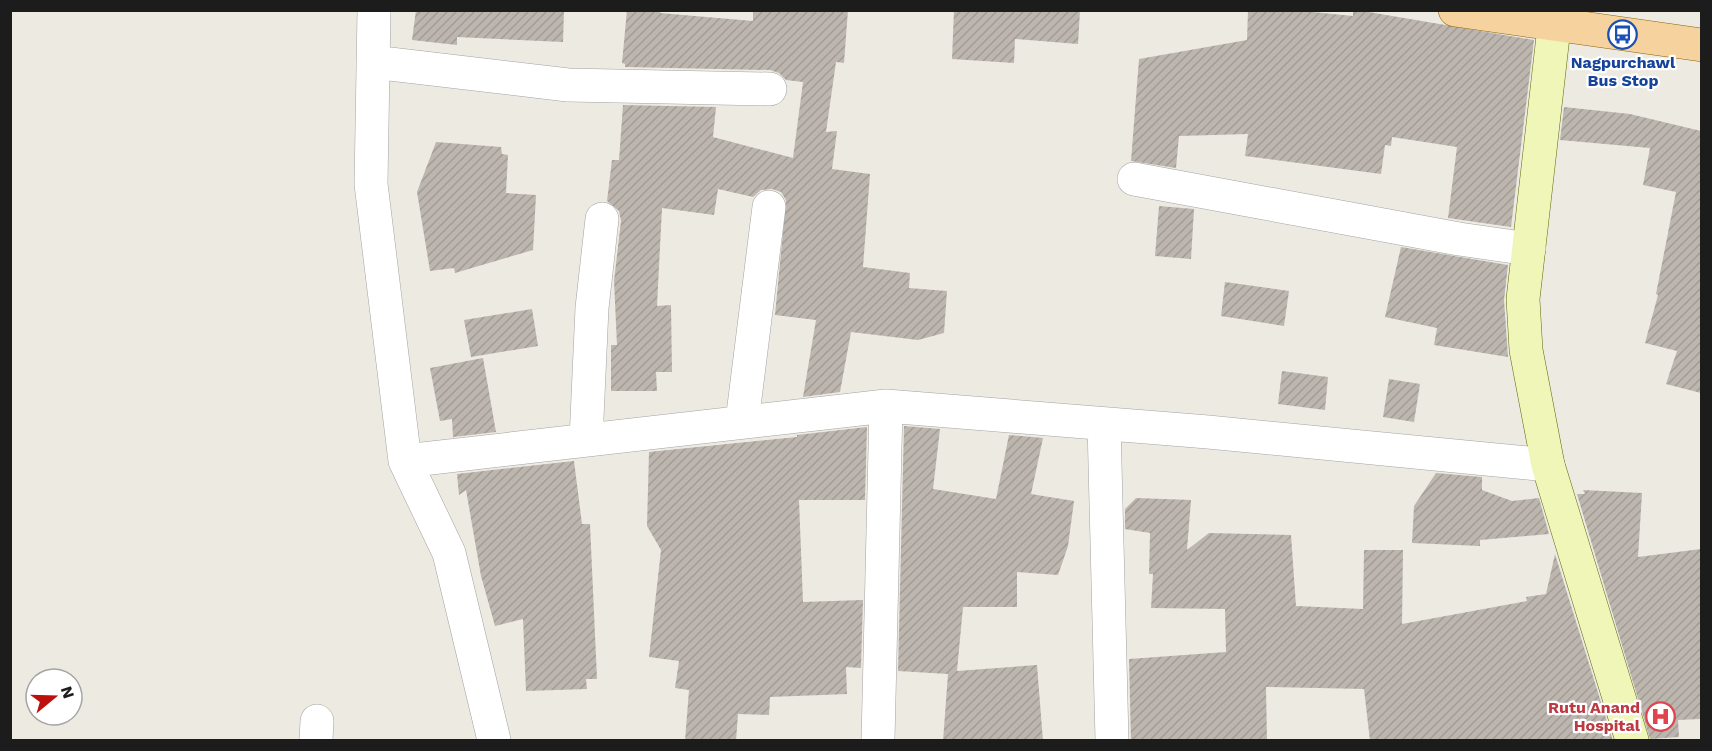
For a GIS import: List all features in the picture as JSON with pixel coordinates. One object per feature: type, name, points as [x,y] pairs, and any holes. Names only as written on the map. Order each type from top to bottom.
[{"type":"main road","points":[[1455,10],[1555,18],[1701,45]]},
{"type":"street","points":[[375,10],[370,184],[405,461],[449,553],[494,741]]},
{"type":"street","points":[[1555,18],[1523,299],[1526,350],[1548,465],[1632,741]]},
{"type":"street","points":[[373,62],[568,85],[770,89]]},
{"type":"street","points":[[1134,179],[1459,239],[1529,249]]},
{"type":"street","points":[[742,422],[758,314],[769,207]]},
{"type":"street","points":[[586,440],[592,308],[602,219]]},
{"type":"street","points":[[405,461],[886,406],[1548,465]]},
{"type":"street","points":[[878,741],[886,406]]},
{"type":"street","points":[[1104,424],[1112,741]]},
{"type":"building","points":[[416,10],[564,10],[563,42],[457,37],[457,45],[412,40]]},
{"type":"building","points":[[627,10],[661,10],[660,13],[753,21],[753,10],[848,10],[844,63],[836,62],[826,132],[837,131],[832,169],[870,174],[863,267],[910,273],[909,288],[947,291],[944,333],[918,340],[851,332],[840,392],[803,397],[816,320],[775,315],[786,200],[781,192],[772,189],[761,190],[753,197],[718,189],[714,215],[662,208],[657,306],[671,305],[672,372],[656,372],[657,391],[611,391],[611,345],[617,345],[614,281],[621,221],[619,211],[607,201],[612,160],[619,160],[623,105],[716,107],[713,137],[793,158],[803,82],[786,80],[779,73],[770,70],[625,67],[622,63]]},
{"type":"building","points":[[954,10],[1080,10],[1078,44],[1015,39],[1014,63],[952,59]]},
{"type":"building","points":[[1248,10],[1293,10],[1353,16],[1353,10],[1357,10],[1534,40],[1511,227],[1448,218],[1457,147],[1392,137],[1391,146],[1385,145],[1381,174],[1245,156],[1248,134],[1179,136],[1176,168],[1131,161],[1139,59],[1247,40]]},
{"type":"building","points":[[1564,107],[1630,114],[1701,131],[1701,393],[1666,384],[1677,351],[1645,343],[1658,295],[1656,294],[1676,192],[1643,185],[1650,148],[1560,140]]},
{"type":"building","points":[[436,142],[501,147],[502,154],[508,155],[506,193],[536,195],[533,250],[455,273],[454,268],[430,271],[417,192]]},
{"type":"building","points":[[1159,206],[1194,209],[1191,259],[1155,256]]},
{"type":"building","points":[[1401,247],[1508,265],[1504,300],[1508,357],[1434,345],[1437,328],[1385,317]]},
{"type":"building","points":[[1225,282],[1289,291],[1284,326],[1221,316]]},
{"type":"building","points":[[532,309],[538,346],[471,357],[464,320]]},
{"type":"building","points":[[483,358],[496,432],[453,437],[452,419],[440,421],[430,368]]},
{"type":"building","points":[[1282,371],[1328,377],[1325,410],[1278,404]]},
{"type":"building","points":[[1389,379],[1420,384],[1414,422],[1383,417]]},
{"type":"building","points":[[904,426],[940,429],[933,489],[996,499],[1009,435],[1043,438],[1031,494],[1074,501],[1068,546],[1058,575],[1017,572],[1017,607],[963,607],[957,671],[1037,665],[1043,741],[943,741],[948,674],[898,671]]},
{"type":"building","points":[[867,427],[865,500],[799,500],[803,602],[863,600],[861,668],[846,667],[847,694],[770,697],[769,715],[738,714],[736,741],[685,741],[689,690],[675,688],[679,661],[649,657],[661,550],[647,526],[649,452],[797,437],[797,435]]},
{"type":"building","points":[[574,461],[582,524],[590,524],[597,679],[586,679],[587,689],[526,691],[523,619],[495,626],[481,576],[466,490],[459,495],[457,474]]},
{"type":"building","points":[[1436,473],[1482,477],[1482,490],[1512,501],[1539,498],[1549,534],[1480,540],[1480,546],[1412,543],[1414,506]]},
{"type":"building","points":[[1583,490],[1642,493],[1638,557],[1701,549],[1701,719],[1678,720],[1679,737],[1650,739],[1577,494],[1585,494]]},
{"type":"building","points":[[1136,498],[1191,500],[1187,550],[1209,533],[1291,535],[1296,606],[1363,609],[1364,550],[1403,550],[1402,624],[1527,601],[1526,597],[1546,594],[1555,554],[1613,741],[1370,741],[1364,689],[1266,687],[1267,741],[1131,741],[1129,659],[1226,652],[1225,609],[1151,608],[1153,574],[1149,574],[1150,533],[1125,529],[1125,509]]},
{"type":"place","name":"Nagpurchawl Bus Stop","points":[[1623,34]]},
{"type":"place","name":"Rutu Anand Hospital","points":[[1661,716]]}]
